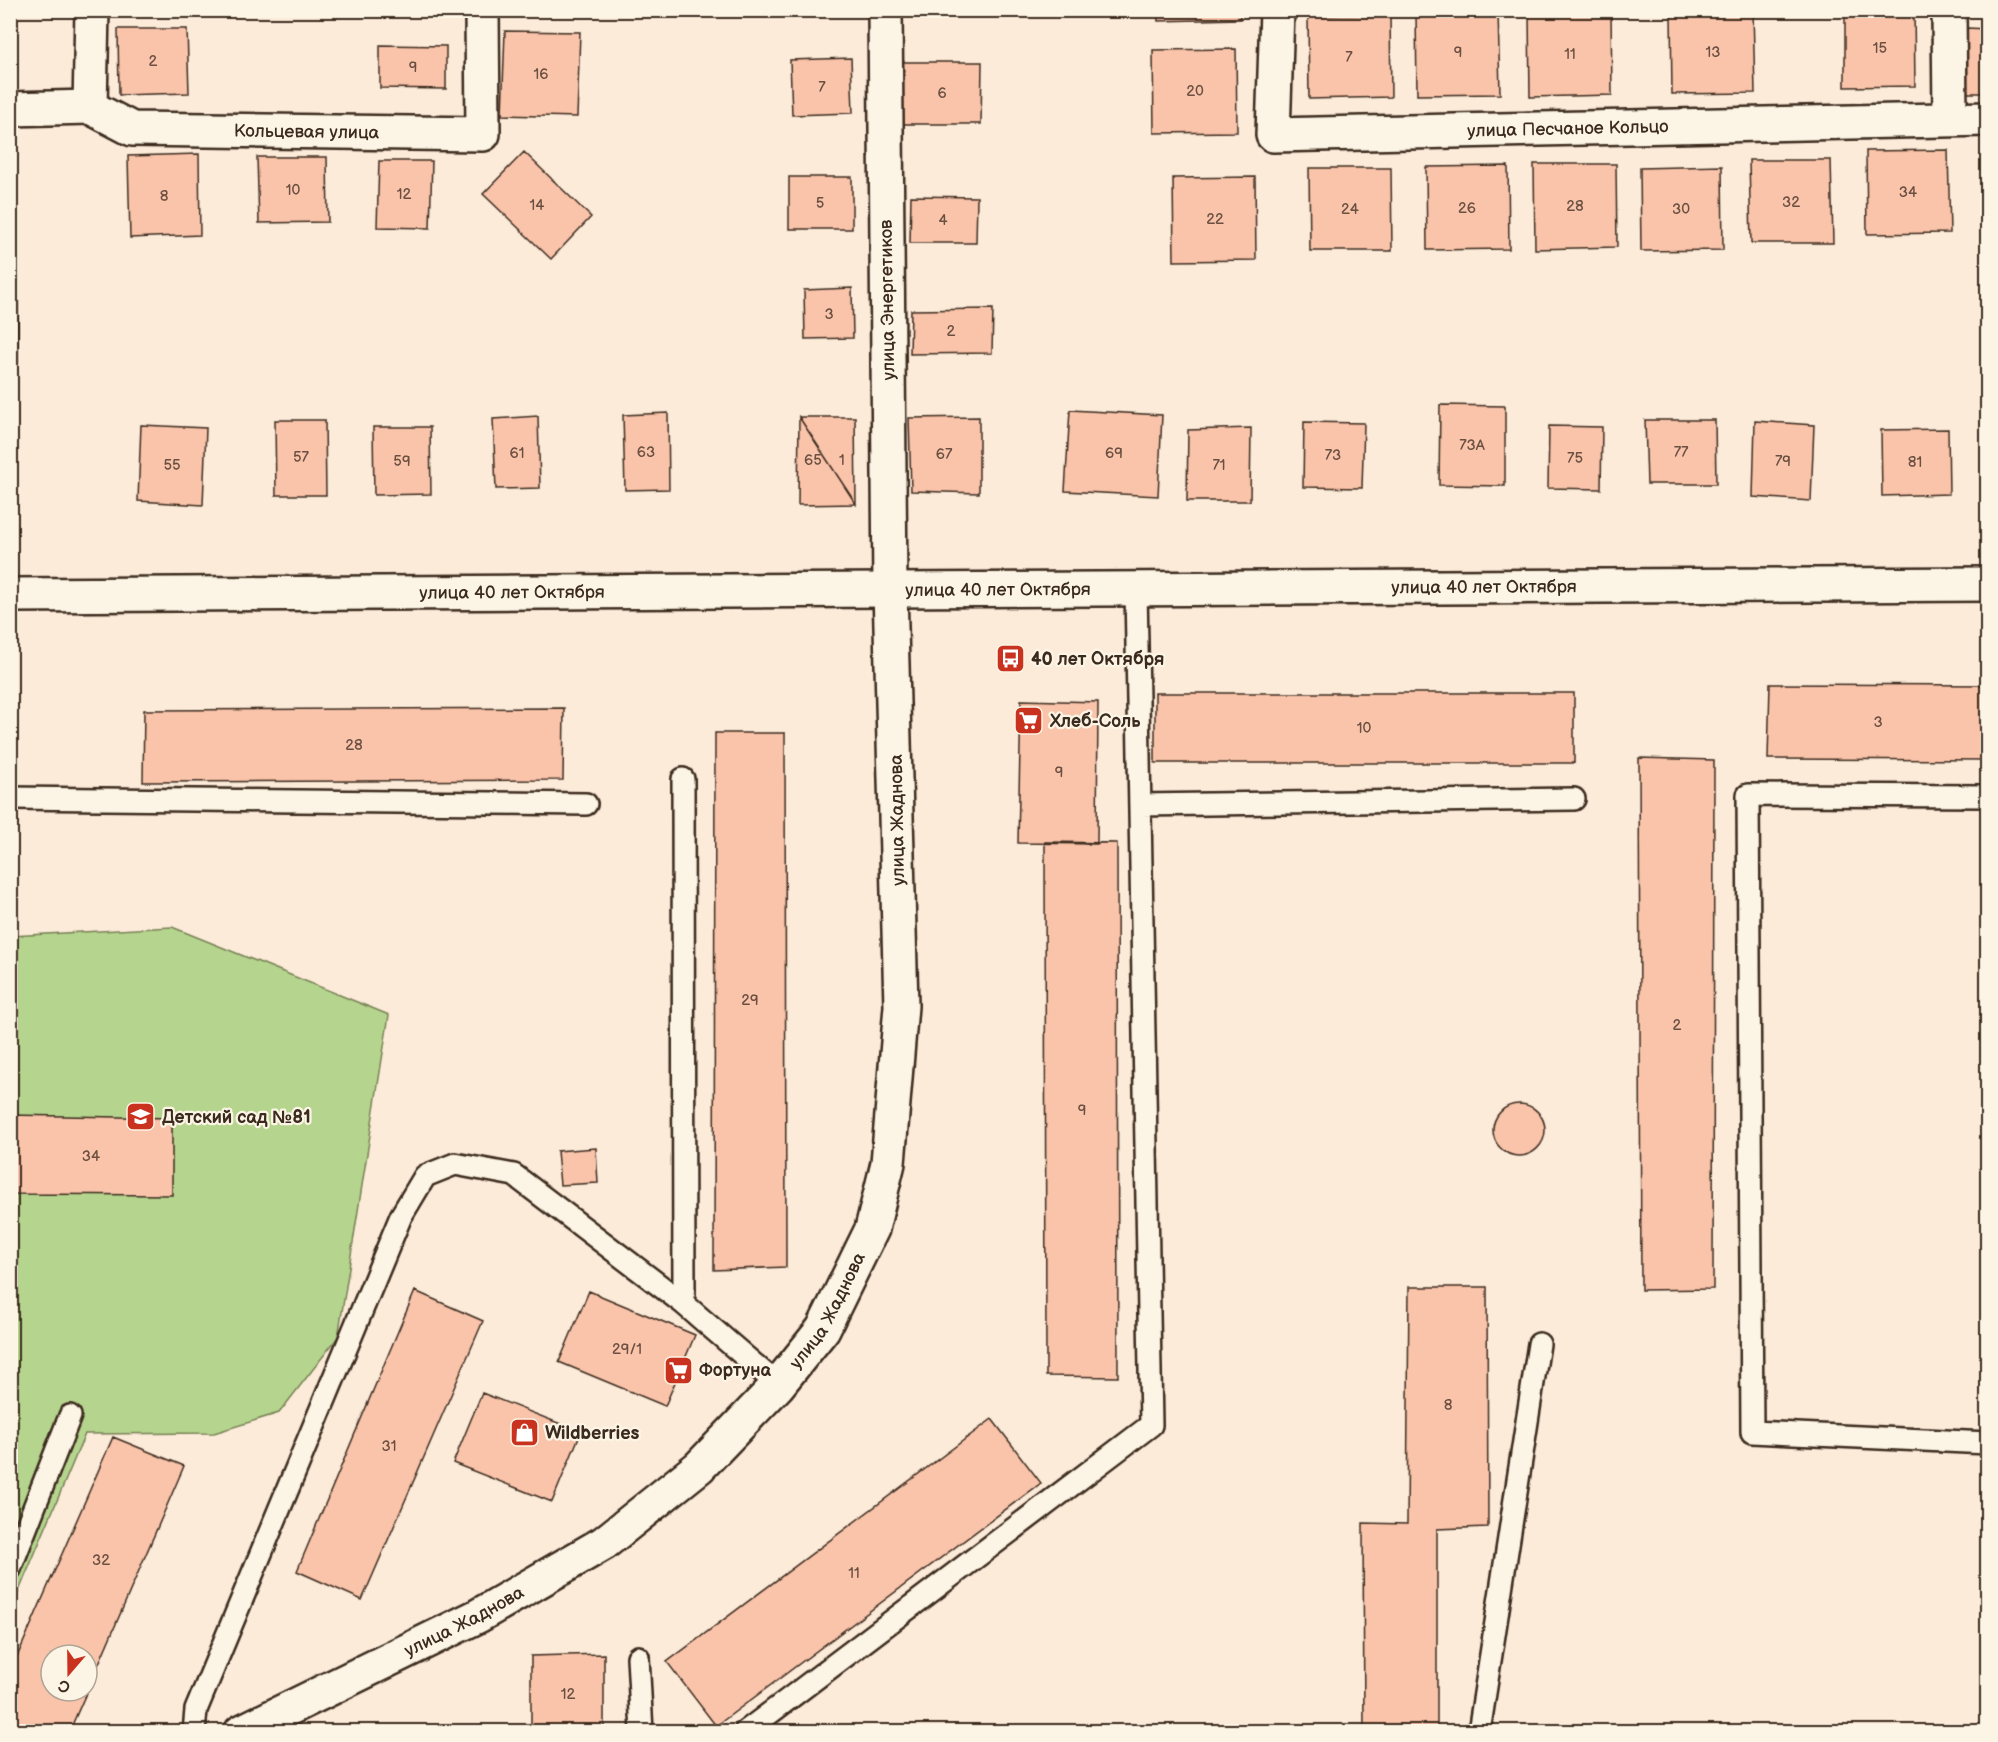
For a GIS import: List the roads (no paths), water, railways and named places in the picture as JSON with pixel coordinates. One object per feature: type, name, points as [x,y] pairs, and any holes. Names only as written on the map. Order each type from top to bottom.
[{"type":"street","points":[[90,107],[92,10]]},
{"type":"street","name":"Кольцевая улица","points":[[10,109],[90,107],[132,129],[483,134],[482,10]]},
{"type":"street","name":"улица Энергетиков","points":[[885,10],[890,589]]},
{"type":"street","name":"улица Песчаное Кольцо","points":[[1277,10],[1273,135],[1950,118],[1988,119]]},
{"type":"street","points":[[1949,10],[1950,118]]},
{"type":"street","name":"улица 40 лет Октября","points":[[10,595],[1988,584]]},
{"type":"street","name":"улица Жаднова","points":[[241,1731],[478,1616],[604,1543],[699,1467],[778,1384],[823,1329],[872,1229],[888,1163],[901,1006],[890,589]]},
{"type":"lane","points":[[746,1731],[1151,1425],[1136,589]]},
{"type":"lane","points":[[683,779],[684,1305]]},
{"type":"lane","points":[[1988,796],[1748,795],[1752,1432],[1988,1443]]},
{"type":"lane","points":[[10,798],[586,804]]},
{"type":"lane","points":[[1141,805],[1574,799]]},
{"type":"lane","points":[[194,1731],[196,1710],[396,1227],[425,1176],[455,1164],[514,1175],[684,1305],[778,1384]]},
{"type":"lane","points":[[1479,1731],[1539,1344]]},
{"type":"lane","points":[[10,1569],[70,1416]]},
{"type":"lane","points":[[638,1657],[642,1731]]},
{"type":"place","name":"40 лет Октября","points":[[1010,659]]},
{"type":"place","name":"Хлеб-Соль","points":[[1029,721]]},
{"type":"place","name":"Детский сад №81","points":[[141,1117]]},
{"type":"place","name":"Фортуна","points":[[678,1370]]},
{"type":"place","name":"Wildberries","points":[[524,1433]]}]
